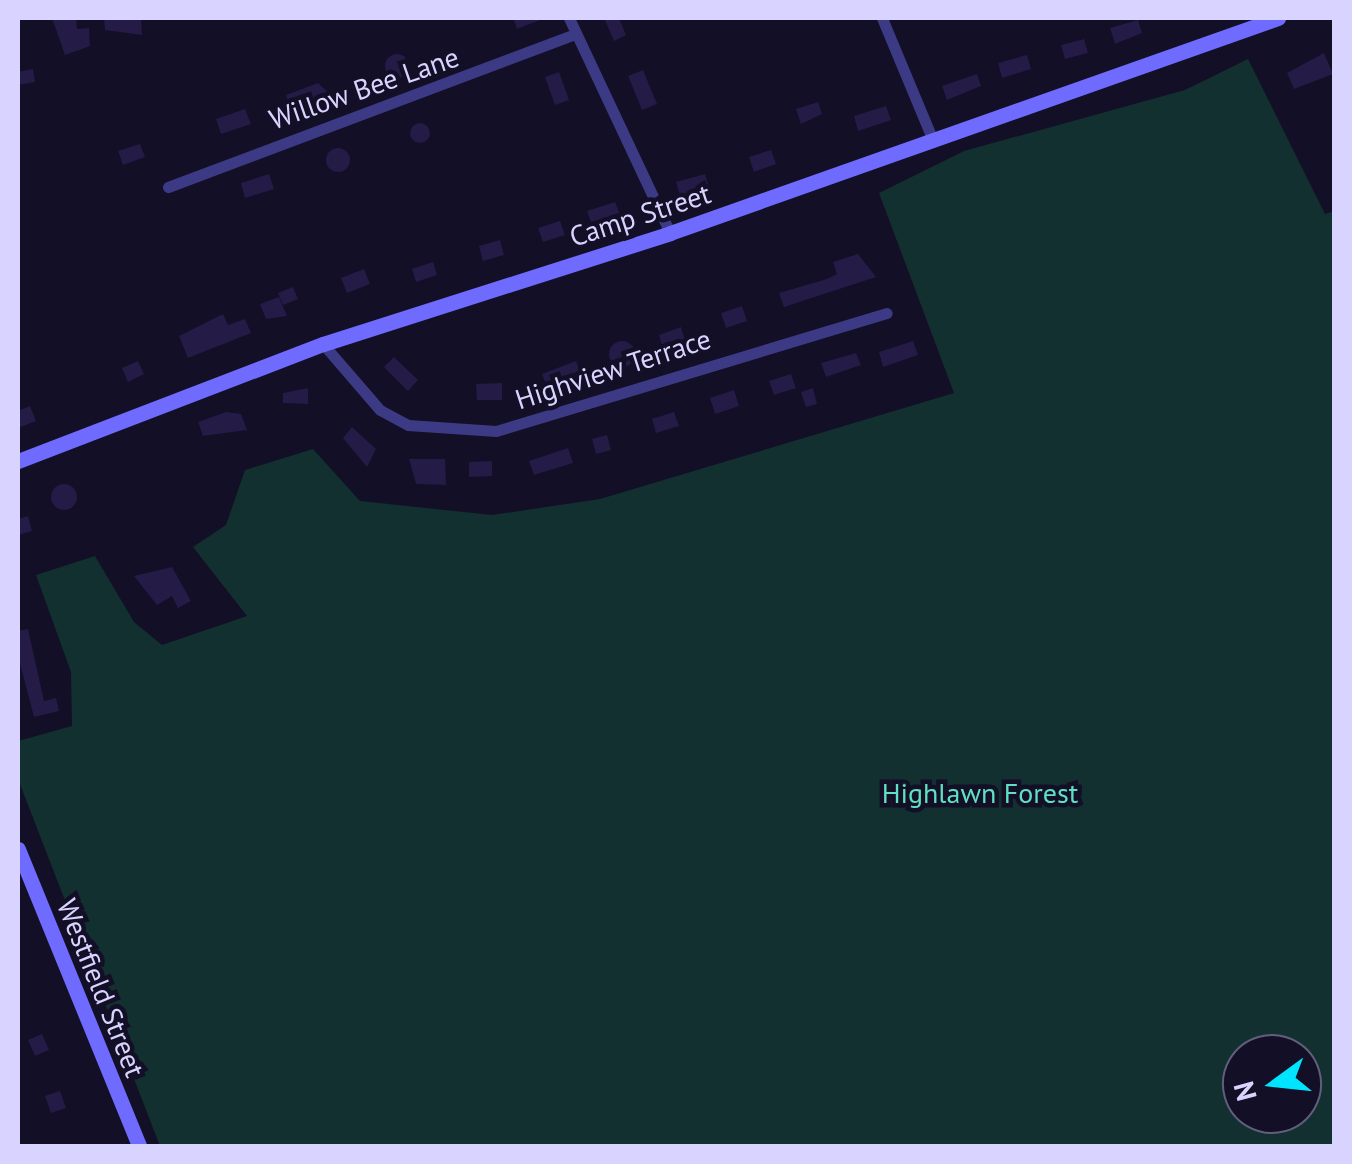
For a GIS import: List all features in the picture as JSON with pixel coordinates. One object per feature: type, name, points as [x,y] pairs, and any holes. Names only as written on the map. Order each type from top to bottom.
[{"type":"street","points":[[570,18],[670,233]]},
{"type":"street","points":[[882,18],[931,136]]},
{"type":"street","name":"Camp Street","points":[[18,461],[322,344],[670,233],[931,136],[1278,18]]},
{"type":"street","name":"Willow Bee Lane","points":[[168,188],[576,34]]},
{"type":"street","name":"Highview Terrace","points":[[322,344],[380,410],[408,425],[496,432],[887,313]]},
{"type":"street","name":"Westfield Street","points":[[18,849],[139,1146]]},
{"type":"green space","name":"Highlawn Forest","points":[[1248,59],[1325,214],[1334,211],[1334,1146],[160,1146],[18,779],[18,741],[72,726],[71,672],[36,575],[95,556],[134,622],[162,645],[247,616],[193,547],[226,525],[245,470],[313,449],[360,501],[492,515],[600,499],[954,393],[879,193],[964,151],[1185,90]]},
{"type":"building","points":[[52,18],[76,18],[77,29],[89,28],[90,46],[65,55]]},
{"type":"building","points":[[104,18],[141,18],[142,35],[105,30]]},
{"type":"building","points":[[513,18],[545,18],[517,29]]},
{"type":"building","points":[[604,18],[619,18],[626,35],[614,41]]},
{"type":"building","points":[[1138,20],[1142,33],[1115,44],[1110,28]]},
{"type":"building","points":[[1084,39],[1088,53],[1065,59],[1061,45]]},
{"type":"building","points":[[1324,53],[1333,74],[1294,89],[1287,73]]},
{"type":"building","points":[[397,54],[406,57],[406,75],[397,78],[388,75],[385,66],[388,57]]},
{"type":"building","points":[[1027,55],[1031,69],[1002,78],[998,63]]},
{"type":"building","points":[[33,69],[35,82],[18,85],[18,72]]},
{"type":"building","points":[[643,70],[657,104],[642,110],[628,76]]},
{"type":"building","points":[[559,72],[569,100],[555,105],[545,77]]},
{"type":"building","points":[[977,74],[981,86],[947,100],[942,86]]},
{"type":"building","points":[[318,83],[331,95],[290,108],[286,95]]},
{"type":"building","points":[[818,102],[822,114],[801,124],[796,109]]},
{"type":"building","points":[[886,106],[891,120],[858,131],[854,116]]},
{"type":"building","points":[[245,109],[251,124],[221,134],[216,119]]},
{"type":"building","points":[[416,123],[424,123],[430,133],[424,143],[416,143],[410,137],[410,129]]},
{"type":"building","points":[[140,144],[145,157],[123,165],[118,151]]},
{"type":"building","points":[[338,148],[350,160],[338,172],[326,160]]},
{"type":"building","points":[[771,150],[776,164],[754,172],[749,157]]},
{"type":"building","points":[[269,174],[274,189],[245,198],[241,183]]},
{"type":"building","points":[[705,174],[709,187],[680,196],[676,182]]},
{"type":"building","points":[[615,202],[620,214],[592,225],[587,211]]},
{"type":"building","points":[[560,221],[565,235],[543,242],[538,228]]},
{"type":"building","points":[[500,240],[504,255],[483,261],[479,246]]},
{"type":"building","points":[[858,254],[876,277],[784,307],[779,293],[827,279],[837,274],[833,262]]},
{"type":"building","points":[[433,262],[437,275],[416,282],[412,269]]},
{"type":"building","points":[[364,269],[370,284],[347,293],[341,278]]},
{"type":"building","points":[[293,287],[298,299],[283,305],[278,293]]},
{"type":"building","points":[[279,297],[287,316],[266,319],[260,304]]},
{"type":"building","points":[[742,306],[747,321],[726,328],[721,313]]},
{"type":"building","points":[[223,314],[228,325],[245,319],[251,333],[188,358],[179,336]]},
{"type":"building","points":[[681,327],[685,341],[663,349],[659,335]]},
{"type":"building","points":[[622,341],[632,344],[632,364],[622,367],[612,364],[609,354],[612,344]]},
{"type":"building","points":[[913,341],[918,355],[883,367],[879,352]]},
{"type":"building","points":[[856,353],[861,365],[826,377],[821,363]]},
{"type":"building","points":[[394,357],[418,380],[408,391],[384,367]]},
{"type":"building","points":[[138,361],[144,374],[128,382],[122,368]]},
{"type":"building","points":[[576,361],[580,371],[547,387],[542,374]]},
{"type":"building","points":[[791,374],[796,388],[774,395],[769,381]]},
{"type":"building","points":[[502,383],[502,400],[477,400],[476,384]]},
{"type":"building","points":[[308,388],[308,404],[283,403],[283,393]]},
{"type":"building","points":[[813,388],[817,404],[806,407],[801,392]]},
{"type":"building","points":[[734,390],[739,406],[715,414],[710,398]]},
{"type":"building","points":[[30,406],[36,421],[18,428],[18,411]]},
{"type":"building","points":[[226,412],[241,414],[247,430],[203,436],[198,422]]},
{"type":"building","points":[[674,412],[679,426],[656,433],[652,419]]},
{"type":"building","points":[[352,427],[376,449],[367,467],[343,438]]},
{"type":"building","points":[[607,435],[611,450],[596,454],[592,439]]},
{"type":"building","points":[[568,448],[573,463],[534,475],[529,461]]},
{"type":"building","points":[[409,459],[445,459],[446,485],[416,484]]},
{"type":"building","points":[[492,461],[492,476],[469,477],[469,462]]},
{"type":"building","points":[[64,484],[74,487],[74,507],[64,510],[54,507],[51,497],[54,487]]},
{"type":"building","points":[[28,516],[32,531],[18,535],[18,519]]},
{"type":"building","points":[[172,567],[191,601],[178,608],[172,596],[157,605],[134,576]]},
{"type":"building","points":[[28,629],[44,701],[56,698],[59,711],[34,717],[18,656],[18,631]]},
{"type":"building","points":[[42,1034],[49,1050],[35,1056],[28,1040]]},
{"type":"building","points":[[60,1091],[66,1108],[51,1113],[45,1096]]}]
